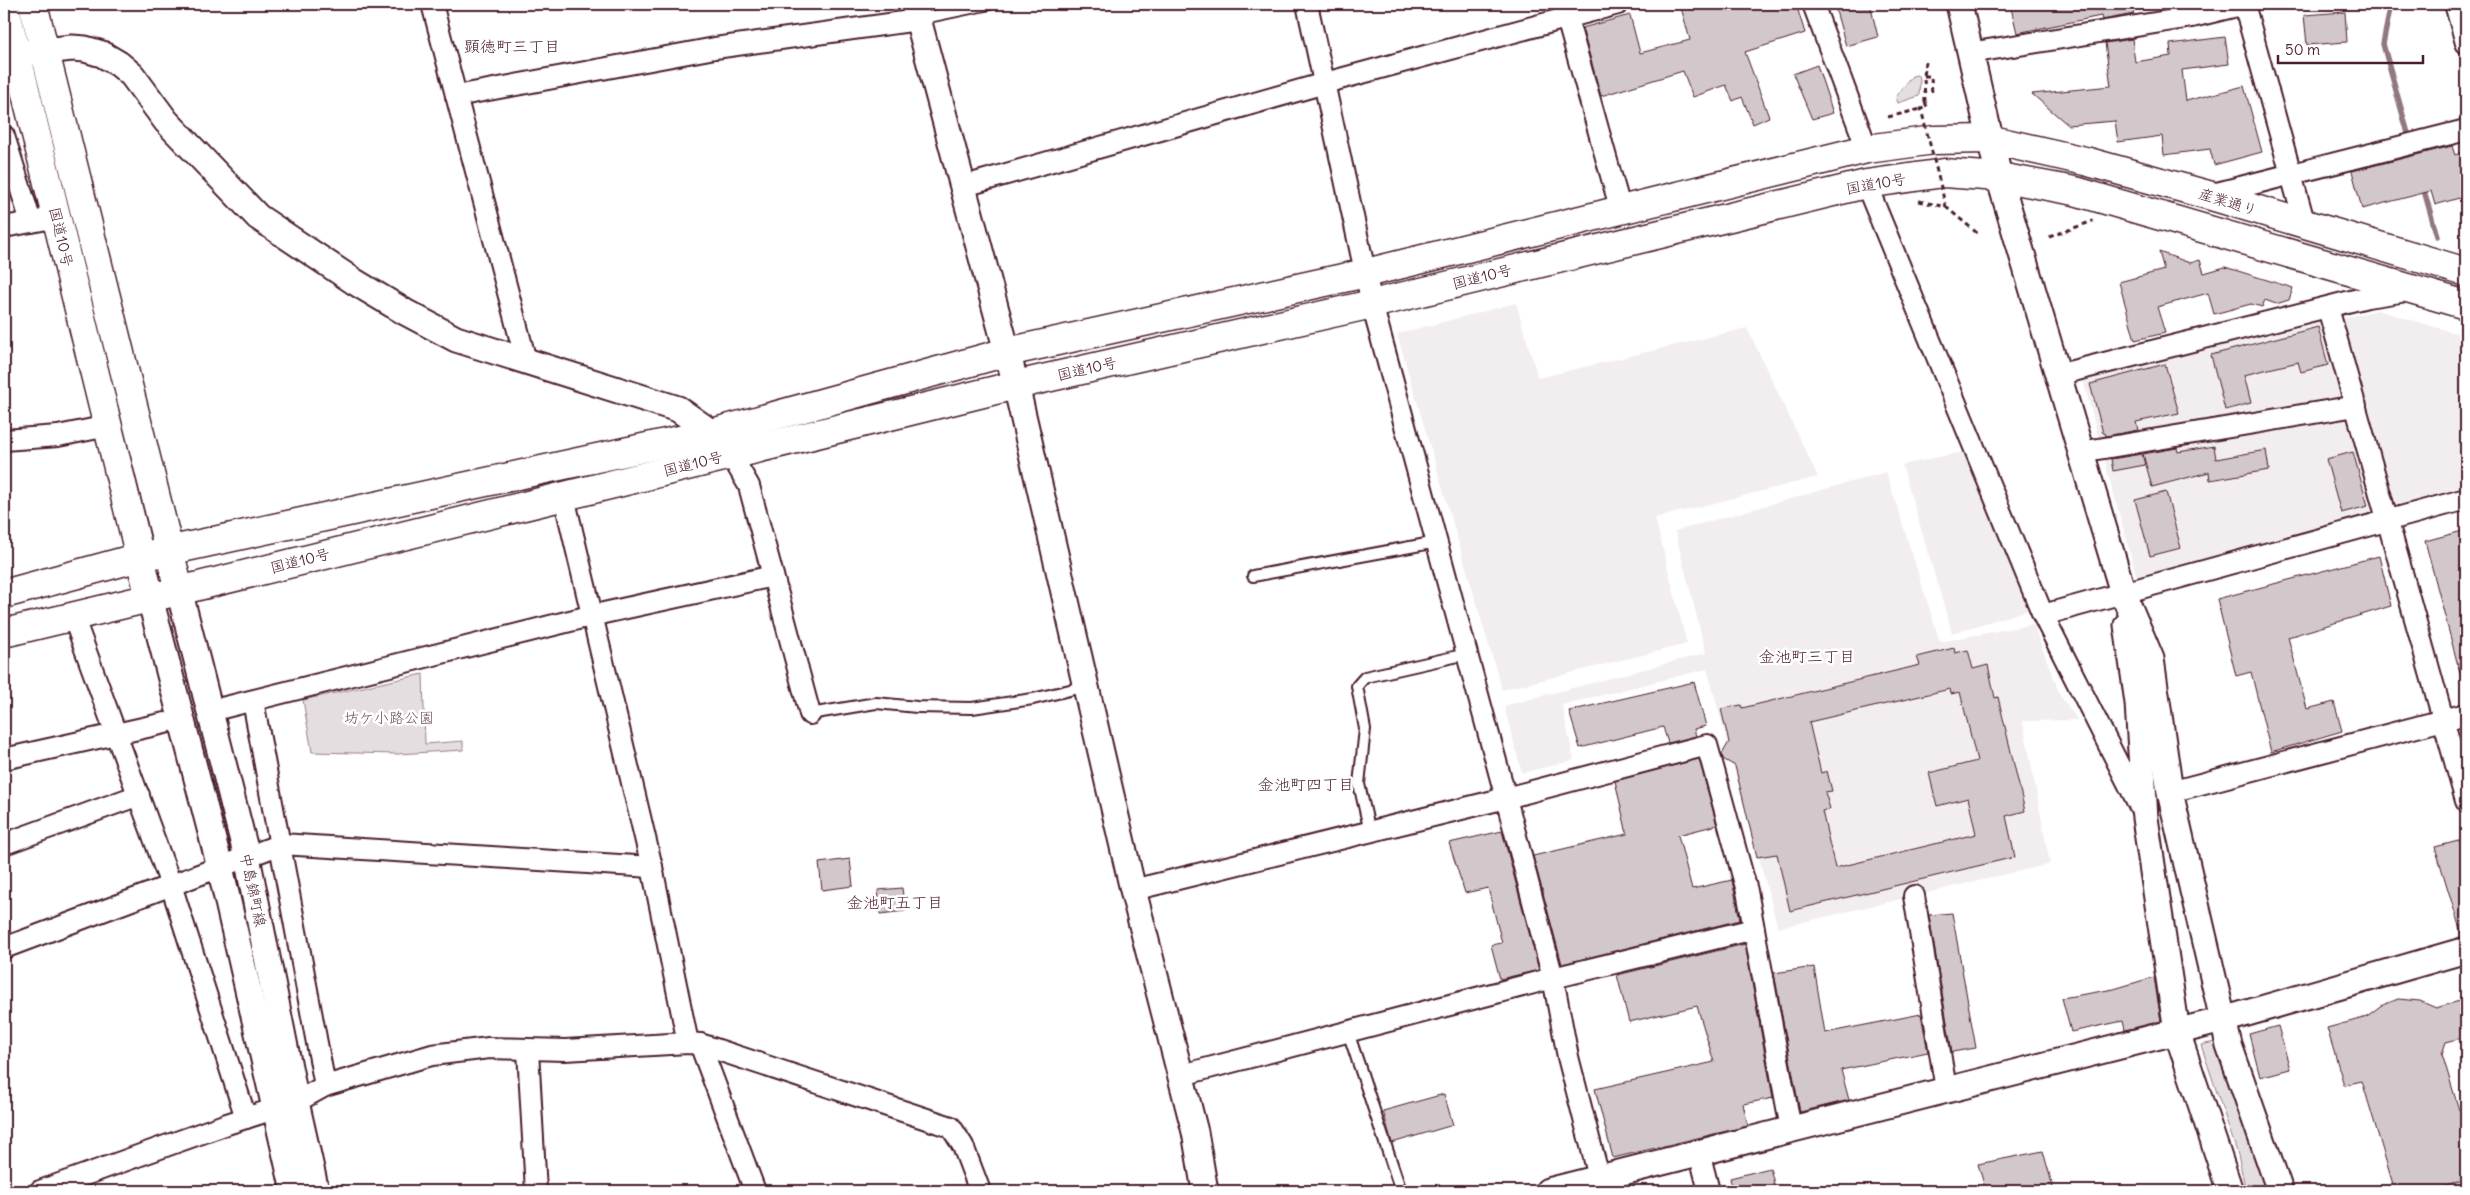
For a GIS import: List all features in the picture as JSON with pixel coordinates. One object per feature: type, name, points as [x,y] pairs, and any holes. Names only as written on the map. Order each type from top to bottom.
[{"type":"main road","name":"国道10号","points":[[4,4],[10,54],[44,219],[108,426],[150,598],[1016,385],[1372,304],[1866,184],[1944,173],[1999,177]]},
{"type":"main road","name":"国道10号","points":[[33,4],[171,550],[179,590]]},
{"type":"main road","name":"国道10号","points":[[140,557],[712,433],[1007,352],[1366,273],[1867,149],[1934,140],[1988,138]]},
{"type":"main road","name":"産業通り","points":[[1988,138],[2085,161],[2208,195],[2305,226],[2466,272]]},
{"type":"main road","points":[[1999,177],[2075,191],[2466,305]]},
{"type":"main road","points":[[4,594],[140,557]]},
{"type":"main road","points":[[4,633],[150,598]]},
{"type":"street","points":[[432,4],[526,361]]},
{"type":"street","points":[[1307,4],[1372,304],[1553,978],[1568,1057],[1599,1177]]},
{"type":"street","points":[[962,187],[1324,84],[1565,11],[1618,4]]},
{"type":"street","points":[[1813,4],[1867,149]]},
{"type":"street","points":[[1959,4],[1988,138],[2057,375],[2123,593],[2151,659],[2170,792],[2229,1045],[2280,1191]]},
{"type":"street","points":[[1969,53],[2192,16],[2244,4],[2305,226]]},
{"type":"street","points":[[2455,4],[2466,43]]},
{"type":"street","points":[[1565,11],[1621,211]]},
{"type":"street","points":[[456,96],[916,12],[1016,385],[1133,890],[1196,1132],[1205,1191]]},
{"type":"street","points":[[10,54],[85,49],[102,54],[119,64],[132,75],[166,121],[258,217],[355,282],[405,312],[456,339],[678,409],[712,433],[731,454],[748,486],[810,714]]},
{"type":"street","points":[[2208,195],[2466,130]]},
{"type":"street","points":[[4,136],[44,219],[4,227]]},
{"type":"street","points":[[1866,184],[2043,615],[2145,818]]},
{"type":"street","points":[[2057,375],[2367,297],[2414,290]]},
{"type":"street","points":[[2328,308],[2466,801]]},
{"type":"street","points":[[2080,452],[2356,406]]},
{"type":"street","points":[[4,440],[58,436],[108,426]]},
{"type":"street","points":[[564,497],[590,616],[694,1043],[755,1191]]},
{"type":"street","points":[[2043,615],[2466,499]]},
{"type":"street","points":[[222,708],[590,616],[773,576]]},
{"type":"street","name":"中島錦町線","points":[[179,590],[247,857],[285,1106],[294,1191]]},
{"type":"street","points":[[2123,593],[2138,703],[2145,818],[2177,1032],[2230,1191]]},
{"type":"street","name":"中島錦町線","points":[[150,598],[285,1106],[316,1191]]},
{"type":"street","points":[[73,616],[118,733],[171,885],[246,1118]]},
{"type":"street","points":[[253,701],[325,1086]]},
{"type":"street","points":[[2170,792],[2466,714]]},
{"type":"street","points":[[4,759],[165,723]]},
{"type":"street","points":[[1133,890],[1506,798],[1707,745],[1747,891],[1792,1129]]},
{"type":"street","points":[[4,844],[139,795]]},
{"type":"street","points":[[4,948],[281,844],[652,867]]},
{"type":"street","points":[[1914,896],[1946,1089]]},
{"type":"street","points":[[1182,1076],[1553,978],[1754,929]]},
{"type":"street","points":[[1548,1191],[2223,1020],[2466,950]]},
{"type":"street","points":[[40,1191],[285,1106],[325,1086],[432,1055],[490,1048],[528,1050],[694,1043],[951,1127],[963,1146],[980,1191]]},
{"type":"street","points":[[528,1050],[536,1191]]},
{"type":"street","points":[[1699,1152],[1709,1191]]},
{"type":"lane","points":[[916,12],[990,4]]},
{"type":"lane","points":[[1253,576],[1437,542]]},
{"type":"lane","points":[[1370,832],[1359,784],[1365,729],[1357,686],[1365,677],[1467,654]]},
{"type":"lane","points":[[810,714],[876,703],[917,707],[972,708],[1033,699],[1086,686]]},
{"type":"lane","points":[[1348,1032],[1401,1191]]},
{"type":"path","points":[[1888,117],[1927,107],[1924,76],[1926,62]]},
{"type":"path","points":[[1924,76],[1931,76],[1932,96]]},
{"type":"path","points":[[1920,108],[1946,207]]},
{"type":"path","points":[[1914,200],[1946,207],[1977,233]]},
{"type":"path","points":[[2049,237],[2094,221],[2103,224]]},
{"type":"shaded area","points":[[1516,303],[1538,378],[1747,328],[1818,477],[1655,518],[1687,644],[1502,690],[1397,334]]},
{"type":"shaded area","points":[[2377,310],[2466,336],[2466,486],[2393,506],[2340,319]]},
{"type":"shaded area","points":[[2322,322],[2343,404],[2100,444],[2083,380]]},
{"type":"shaded area","points":[[2345,411],[2374,513],[2137,578],[2102,452]]},
{"type":"shaded area","points":[[1966,451],[2032,609],[1952,633],[1902,465]]},
{"type":"shaded area","points":[[1886,472],[1940,642],[2033,624],[2061,697],[2078,720],[2023,721],[2050,864],[1778,928],[1707,669],[1562,705],[1574,760],[1522,773],[1504,706],[1706,653],[1675,531]]},
{"type":"green space","points":[[1917,75],[1920,78],[1919,96],[1898,103],[1896,97],[1912,76]]},
{"type":"green space","name":"坊ケ小路公園","points":[[423,674],[425,744],[463,741],[463,750],[398,754],[312,752],[303,700]]},
{"type":"green space","points":[[2219,1041],[2272,1191],[2246,1191],[2238,1155],[2201,1045]]},
{"type":"building","points":[[1680,4],[1796,4],[1805,33],[1745,52],[1769,117],[1753,124],[1742,97],[1733,101],[1726,85],[1693,97],[1683,71],[1601,96],[1582,28],[1630,15],[1640,53],[1690,40]]},
{"type":"building","points":[[1834,4],[1870,4],[1878,37],[1846,46]]},
{"type":"building","points":[[2010,4],[2131,4],[2134,14],[2102,20],[2101,16],[2017,33]]},
{"type":"building","points":[[2345,12],[2347,42],[2307,45],[2304,15]]},
{"type":"building","points":[[2225,37],[2229,64],[2182,70],[2186,101],[2244,86],[2262,152],[2214,165],[2210,149],[2164,155],[2162,136],[2118,142],[2115,121],[2068,125],[2032,94],[2111,86],[2105,43],[2132,39],[2135,62],[2171,56],[2170,44]]},
{"type":"building","points":[[1817,65],[1833,113],[1812,119],[1793,74]]},
{"type":"building","points":[[2452,146],[2455,155],[2466,151],[2466,196],[2435,205],[2431,191],[2362,209],[2352,171]]},
{"type":"building","points":[[2159,252],[2190,263],[2200,260],[2204,273],[2225,267],[2293,288],[2289,300],[2276,304],[2265,300],[2262,307],[2251,304],[2214,314],[2208,293],[2157,307],[2165,333],[2135,340],[2119,282],[2164,270]]},
{"type":"building","points":[[2318,327],[2328,365],[2301,372],[2298,362],[2244,375],[2251,403],[2225,410],[2211,355]]},
{"type":"building","points":[[2165,364],[2179,413],[2136,422],[2138,430],[2106,436],[2103,433],[2090,384]]},
{"type":"building","points":[[2214,446],[2216,459],[2266,450],[2269,470],[2210,480],[2209,472],[2152,487],[2143,454],[2177,448],[2178,452]]},
{"type":"building","points":[[2353,452],[2368,506],[2341,513],[2326,459]]},
{"type":"building","points":[[2142,454],[2145,465],[2113,471],[2111,459]]},
{"type":"building","points":[[2166,492],[2181,548],[2150,556],[2135,500]]},
{"type":"building","points":[[2466,530],[2466,677],[2461,677],[2425,541]]},
{"type":"building","points":[[2379,556],[2391,606],[2288,637],[2307,709],[2334,702],[2342,731],[2271,752],[2251,672],[2236,676],[2217,599]]},
{"type":"building","points":[[1954,648],[1955,653],[1968,650],[1973,669],[1988,665],[1995,698],[1998,697],[2025,811],[2006,816],[2015,857],[1790,911],[1777,854],[1757,857],[1735,766],[1723,759],[1722,754],[1729,742],[1721,709],[1741,705],[1742,708],[1920,665],[1917,657]],"holes":[[[1950,689],[1951,694],[1960,692],[1977,761],[1929,773],[1937,806],[1968,798],[1976,834],[1835,868],[1822,811],[1830,809],[1825,792],[1832,791],[1827,771],[1821,773],[1809,722]]]},
{"type":"building","points":[[1694,682],[1706,726],[1694,729],[1696,736],[1668,743],[1663,727],[1580,748],[1569,711]]},
{"type":"building","points":[[1699,759],[1717,825],[1678,835],[1692,889],[1732,880],[1740,920],[1562,964],[1533,856],[1627,834],[1615,781]]},
{"type":"building","points":[[1502,831],[1539,970],[1500,979],[1491,945],[1502,943],[1488,888],[1465,893],[1449,843]]},
{"type":"building","points":[[2466,839],[2466,935],[2462,936],[2435,847]]},
{"type":"building","points":[[850,859],[853,886],[822,890],[819,863]]},
{"type":"building","points":[[902,888],[905,911],[880,914],[878,890]]},
{"type":"building","points":[[1952,913],[1976,1048],[1952,1052],[1929,915]]},
{"type":"building","points":[[1745,944],[1773,1098],[1743,1104],[1748,1126],[1613,1158],[1595,1089],[1714,1062],[1697,1006],[1629,1022],[1617,975]]},
{"type":"building","points":[[1814,967],[1825,1033],[1921,1014],[1928,1052],[1841,1070],[1849,1100],[1800,1112],[1774,973]]},
{"type":"building","points":[[2154,977],[2161,1021],[2125,1030],[2123,1021],[2071,1032],[2062,998],[2114,989]]},
{"type":"building","points":[[2398,999],[2420,1001],[2436,1008],[2466,999],[2466,1037],[2446,1042],[2442,1054],[2459,1110],[2466,1108],[2466,1180],[2429,1191],[2395,1191],[2362,1081],[2344,1085],[2327,1028],[2367,1017],[2383,1005]]},
{"type":"building","points":[[2278,1026],[2290,1069],[2260,1077],[2249,1034]]},
{"type":"building","points":[[1444,1094],[1453,1125],[1392,1143],[1383,1111]]},
{"type":"building","points":[[2043,1151],[2054,1191],[1986,1191],[1978,1164]]},
{"type":"building","points":[[1770,1168],[1776,1191],[1733,1191],[1730,1178]]},
{"type":"waterway","points":[[2390,9],[2383,44],[2416,162]]},
{"type":"waterway","points":[[2423,187],[2437,236]]},
{"type":"waterway","points":[[2465,337],[2466,342]]},
{"type":"district","name":"顕徳町三丁目","points":[[512,46]]},
{"type":"district","name":"金池町三丁目","points":[[1807,656]]},
{"type":"district","name":"金池町四丁目","points":[[1306,784]]},
{"type":"district","name":"金池町五丁目","points":[[895,902]]}]
